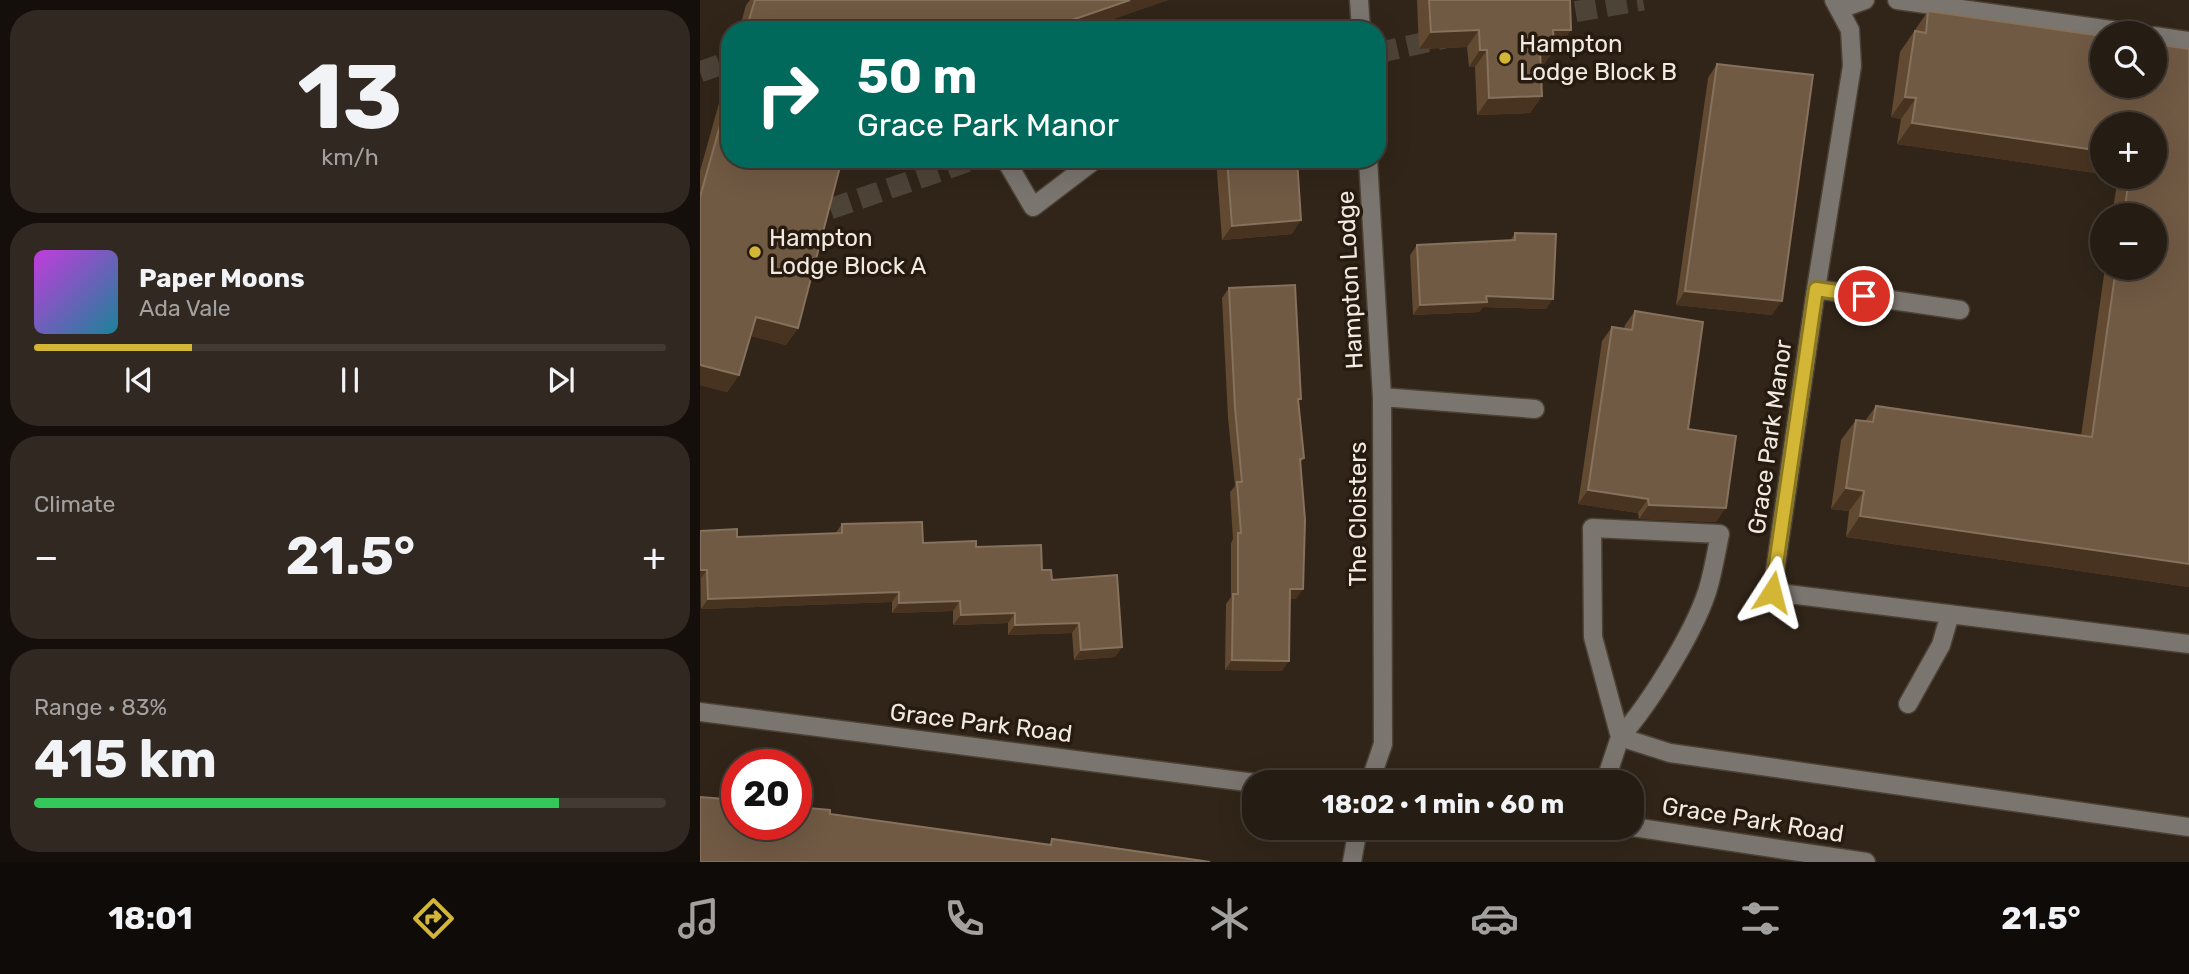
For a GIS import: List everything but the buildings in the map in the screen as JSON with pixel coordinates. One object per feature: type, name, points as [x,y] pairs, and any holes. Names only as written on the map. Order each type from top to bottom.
[{"type":"street","points":[[1359,0],[1360,21]]},
{"type":"street","points":[[1837,4],[1865,0]]},
{"type":"street","points":[[1897,0],[2090,27]]},
{"type":"street","name":"Grace Park Manor","points":[[1837,4],[1850,30],[1852,66],[1772,592],[1950,614]]},
{"type":"street","points":[[2167,38],[2189,41]]},
{"type":"street","points":[[1010,168],[1033,207],[1084,168]]},
{"type":"street","name":"Hampton Lodge","points":[[1369,168],[1382,397]]},
{"type":"street","points":[[1816,289],[1960,310]]},
{"type":"street","points":[[1382,397],[1535,409]]},
{"type":"street","name":"The Cloisters","points":[[1374,770],[1383,744],[1382,397]]},
{"type":"street","points":[[1609,770],[1620,737],[1635,720],[1692,626],[1706,593],[1720,534],[1592,528],[1593,637],[1620,737]]},
{"type":"street","points":[[1908,704],[1941,645],[1950,614],[2189,644]]},
{"type":"street","name":"Grace Park Road","points":[[700,712],[1242,781]]},
{"type":"street","points":[[1620,737],[1670,753],[2189,827]]},
{"type":"street","name":"Grace Park Road","points":[[1644,829],[1866,862]]},
{"type":"street","points":[[1352,862],[1356,840]]},
{"type":"tunnel","points":[[1545,17],[1643,0]]},
{"type":"tunnel","points":[[1386,51],[1445,38]]},
{"type":"tunnel","points":[[700,72],[721,64]]},
{"type":"tunnel","points":[[801,219],[949,168]]},
{"type":"place","name":"Hampton Lodge Block B","points":[[1505,58]]},
{"type":"place","name":"Hampton Lodge Block A","points":[[755,252]]},
{"type":"route","points":[[1772,592],[1816,289],[1864,296]]}]
